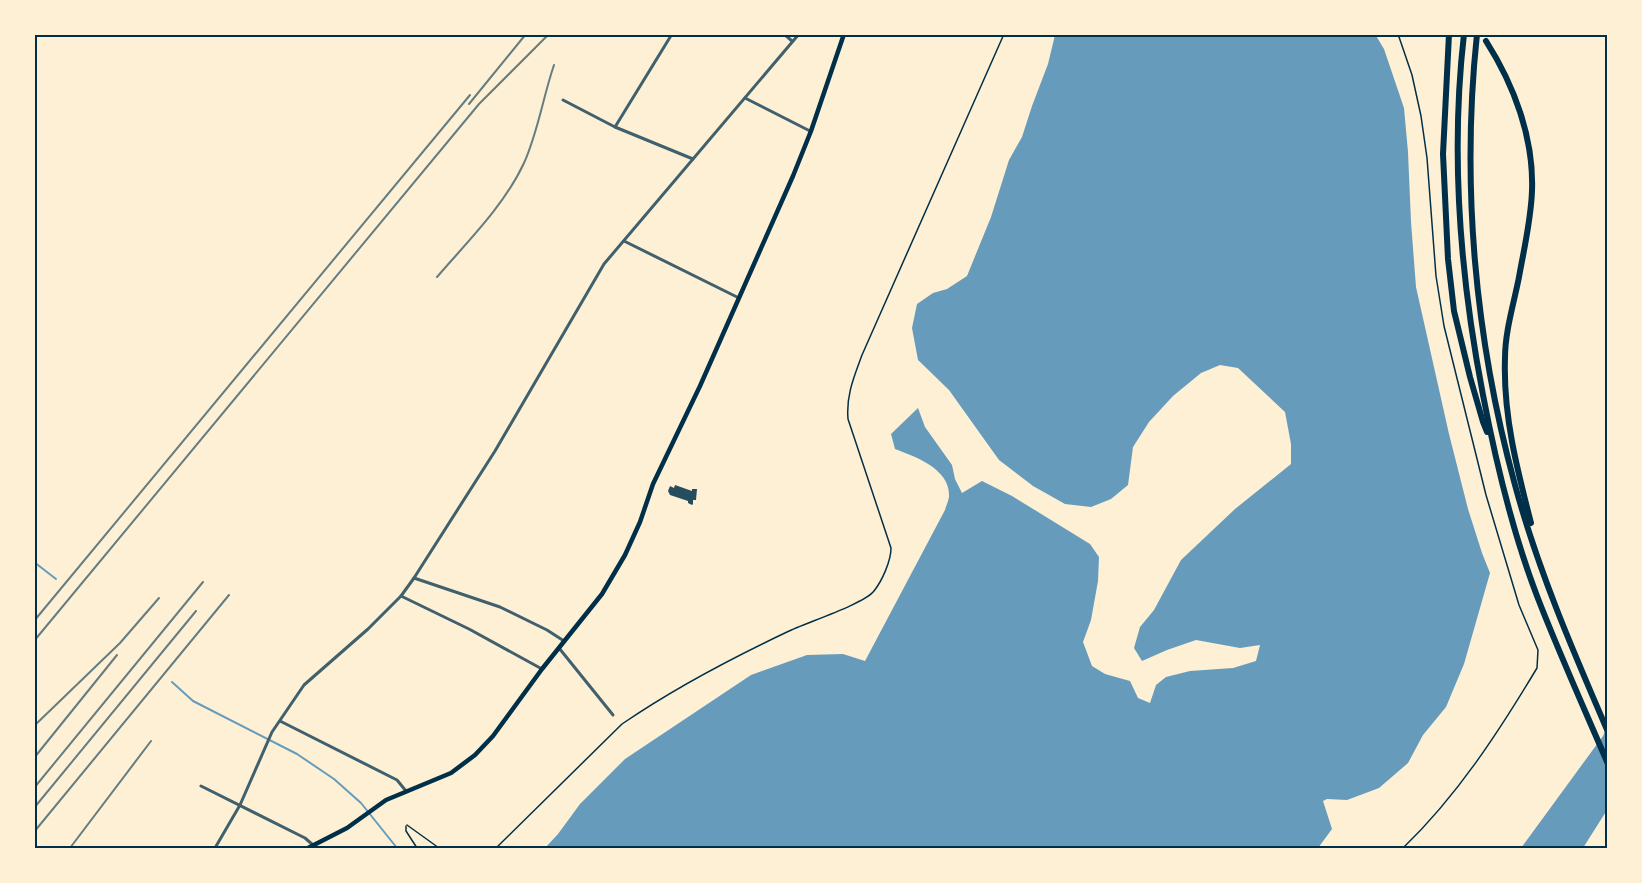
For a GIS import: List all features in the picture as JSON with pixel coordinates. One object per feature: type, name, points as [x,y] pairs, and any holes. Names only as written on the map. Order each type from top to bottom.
[{"type":"highway","points":[[1449,34],[1443,154],[1448,259],[1454,311],[1470,377],[1483,422],[1492,440]]},
{"type":"highway","points":[[1477,34],[1472,94],[1471,193],[1476,279],[1491,382],[1515,484],[1545,576]]},
{"type":"highway","points":[[1464,37],[1458,138],[1461,238],[1464,281],[1492,440],[1514,525],[1537,595],[1608,764]]},
{"type":"highway","points":[[1486,41],[1522,115],[1531,168],[1530,210],[1504,356],[1504,394],[1513,454],[1549,590],[1608,732]]},
{"type":"main road","points":[[310,847],[362,818],[376,806],[406,791],[441,779],[475,755],[493,736],[542,669],[602,594],[625,555],[657,475],[739,298],[811,131],[844,34]]},
{"type":"street","points":[[615,127],[672,34]]},
{"type":"street","points":[[784,34],[793,42]]},
{"type":"street","points":[[215,849],[240,805],[272,732],[304,685],[368,629],[401,596],[414,578],[490,460],[604,264],[799,34]]},
{"type":"street","points":[[745,98],[811,131]]},
{"type":"street","points":[[563,100],[615,127],[693,159]]},
{"type":"street","points":[[624,241],[739,298]]},
{"type":"street","points":[[414,578],[500,607],[564,641]]},
{"type":"street","points":[[401,596],[469,629],[542,669]]},
{"type":"street","points":[[559,648],[613,715]]},
{"type":"street","points":[[280,721],[397,780],[406,791]]},
{"type":"street","points":[[201,786],[305,838],[310,847]]},
{"type":"path","points":[[496,849],[622,723],[760,645],[862,600],[874,591],[890,558],[891,548],[848,419],[849,389],[1004,34]]},
{"type":"path","points":[[1402,849],[1443,807],[1501,729],[1537,668],[1538,650]]},
{"type":"path","points":[[417,849],[406,831],[407,825],[439,849]]},
{"type":"water","points":[[1375,34],[1384,49],[1404,108],[1416,287],[1468,509],[1490,573],[1464,664],[1446,707],[1423,735],[1408,763],[1379,788],[1347,800],[1327,799],[1323,801],[1332,829],[1318,848],[545,848],[580,804],[625,759],[751,675],[807,655],[843,654],[865,661],[949,499],[948,487],[938,471],[922,460],[895,449],[891,434],[918,408],[925,427],[952,465],[955,479],[962,493],[982,481],[1012,496],[1090,544],[1099,557],[1098,581],[1091,620],[1083,642],[1092,666],[1105,674],[1130,681],[1138,698],[1150,703],[1156,685],[1166,677],[1190,671],[1233,668],[1256,661],[1260,645],[1240,648],[1196,640],[1142,661],[1134,648],[1140,627],[1154,610],[1181,560],[1235,509],[1291,464],[1291,444],[1285,412],[1238,368],[1220,365],[1201,373],[1173,396],[1149,422],[1133,447],[1128,485],[1111,499],[1091,507],[1065,504],[1033,486],[999,460],[949,390],[918,360],[912,328],[917,304],[967,276],[991,217],[1009,160],[1022,137],[1048,64],[1055,35]]},
{"type":"water","points":[[1607,725],[1607,810],[1583,848],[1521,848],[1603,736]]},
{"type":"building","points":[[675,485],[692,491],[692,489],[697,489],[696,500],[693,500],[692,505],[688,501],[670,495],[668,491],[670,486],[674,488]]},
{"type":"waterway","points":[[34,562],[56,579]]},
{"type":"waterway","points":[[172,682],[193,701],[297,754],[334,779],[361,803],[397,848]]},
{"type":"railway","points":[[469,104],[526,34]]},
{"type":"railway","points":[[34,641],[479,104],[549,34]]},
{"type":"railway","points":[[437,277],[484,223],[516,179],[533,139],[554,65]]},
{"type":"railway","points":[[34,621],[470,95]]},
{"type":"railway","points":[[34,788],[203,582]]},
{"type":"railway","points":[[34,832],[229,595]]},
{"type":"railway","points":[[34,726],[120,643],[159,598]]},
{"type":"railway","points":[[34,808],[196,611]]},
{"type":"railway","points":[[34,758],[117,655]]},
{"type":"railway","points":[[70,848],[151,741]]}]
